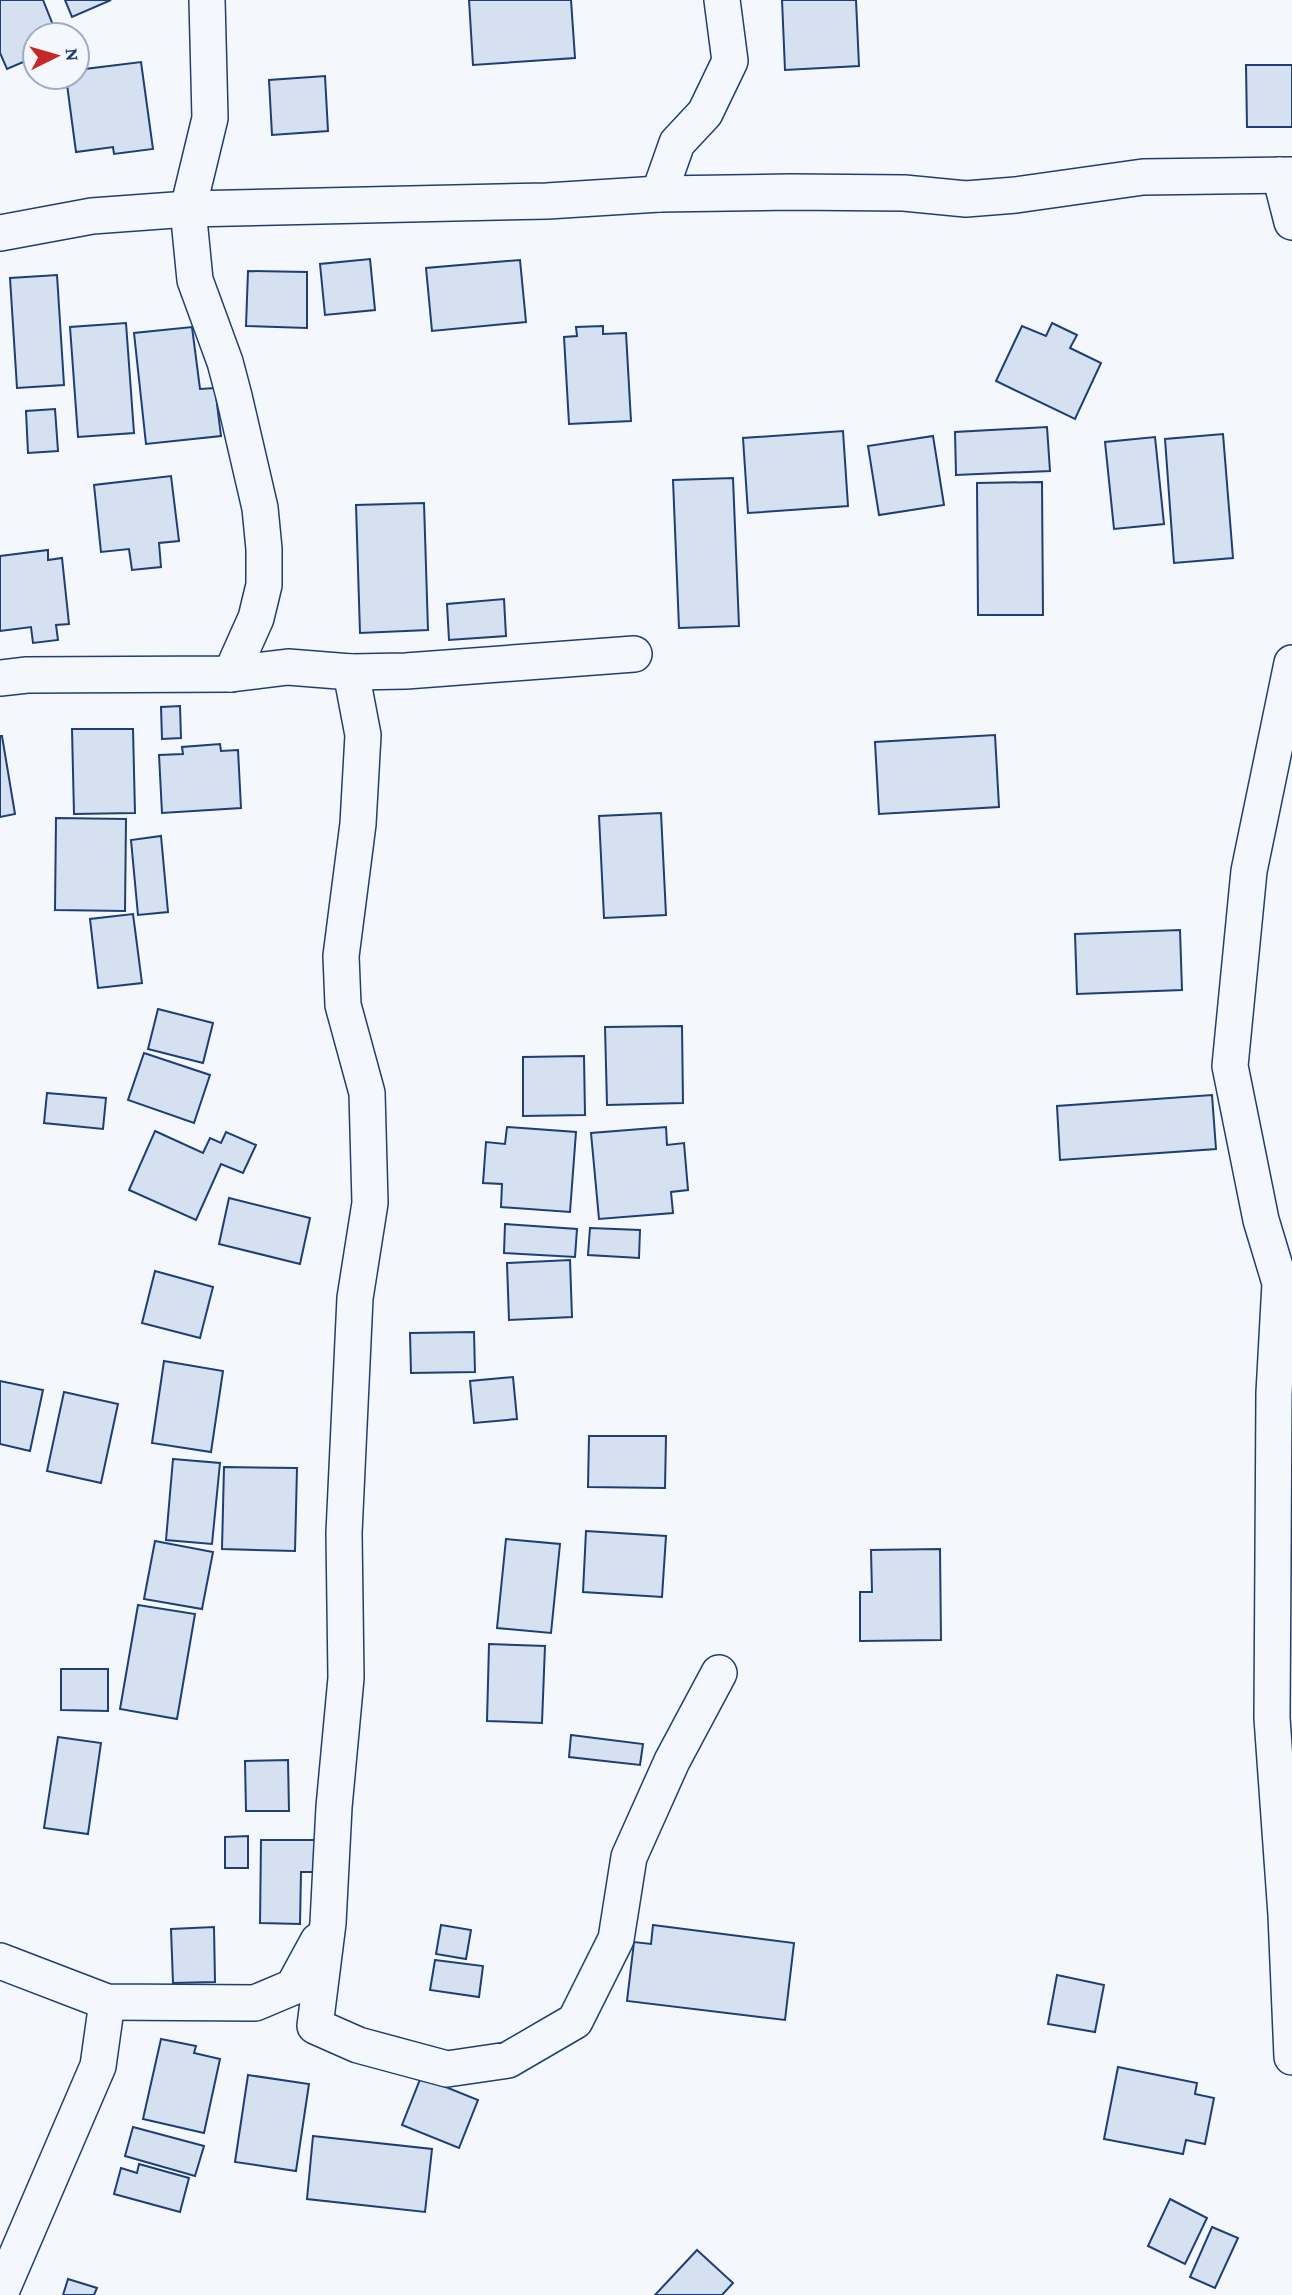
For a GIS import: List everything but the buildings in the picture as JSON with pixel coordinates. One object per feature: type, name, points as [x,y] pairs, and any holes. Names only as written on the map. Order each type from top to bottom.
[{"type":"street","points":[[207,0],[209,118],[188,209],[195,280],[225,362],[234,396],[260,508],[264,549],[264,585],[257,618],[231,674]]},
{"type":"street","points":[[659,194],[677,142],[705,113],[730,61],[722,0]]},
{"type":"street","points":[[0,233],[92,216],[188,209],[547,201],[659,194],[790,191],[904,193],[966,199],[1016,195],[1143,177],[1286,175],[1292,222]]},
{"type":"street","points":[[0,678],[27,675],[231,674],[288,667],[351,672],[406,671],[634,654]]},
{"type":"street","points":[[1292,663],[1249,871],[1230,1066],[1261,1220],[1280,1283],[1274,1393],[1272,1718],[1286,1915],[1292,2057]]},
{"type":"street","points":[[351,672],[363,735],[358,824],[341,956],[343,1005],[367,1093],[370,1203],[355,1298],[344,1533],[346,1678],[334,1807],[328,1923],[315,2026],[358,2045],[447,2069],[508,2060],[575,2021],[616,1939],[629,1857],[673,1761],[719,1673]]},
{"type":"street","points":[[0,1961],[107,2002],[255,2003],[293,1987],[328,1923]]},
{"type":"street","points":[[0,2294],[98,2066],[107,2002]]}]
